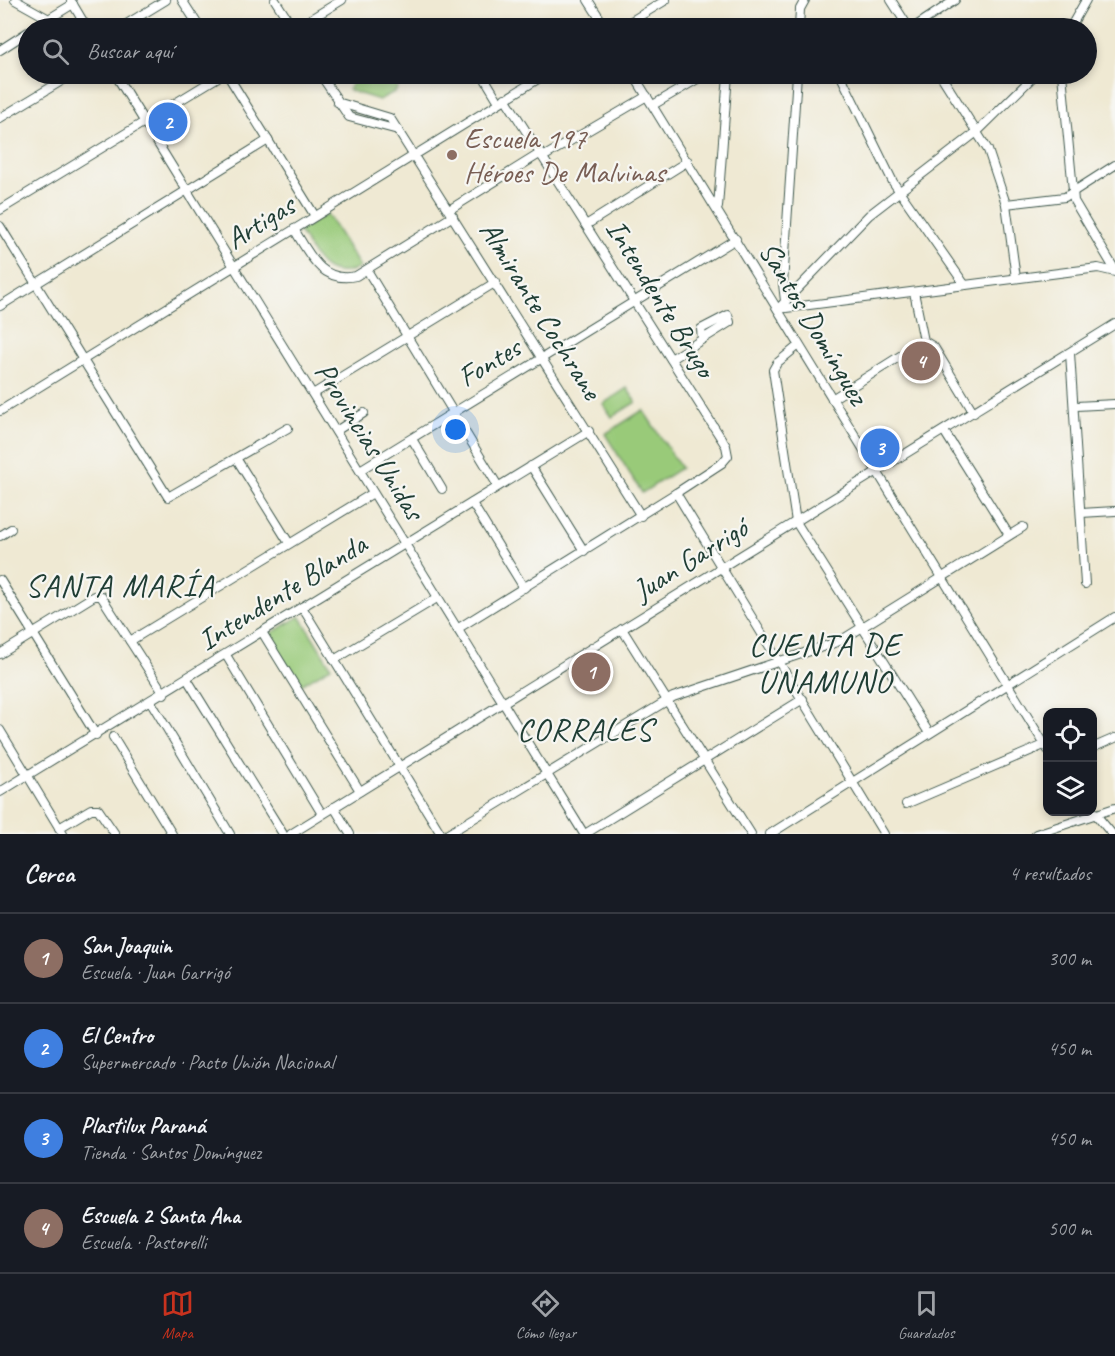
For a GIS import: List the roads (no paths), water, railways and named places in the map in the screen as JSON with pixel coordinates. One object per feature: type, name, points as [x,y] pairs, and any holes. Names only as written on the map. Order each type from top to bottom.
[{"type":"street","points":[[15,0],[47,18]]},
{"type":"street","points":[[136,18],[166,0]]},
{"type":"street","points":[[182,0],[194,18]]},
{"type":"street","points":[[275,0],[288,18]]},
{"type":"street","points":[[312,18],[342,0]]},
{"type":"street","points":[[588,0],[600,18]]},
{"type":"street","points":[[636,18],[666,0]]},
{"type":"street","points":[[800,18],[800,9],[805,0]]},
{"type":"street","points":[[891,0],[904,18]]},
{"type":"street","points":[[927,18],[955,0]]},
{"type":"street","points":[[1076,18],[1086,0]]},
{"type":"street","points":[[50,18],[71,2],[81,18]]},
{"type":"street","points":[[0,50],[18,38]]},
{"type":"street","points":[[0,118],[56,84]]},
{"type":"street","name":"Provincias Unidas","points":[[121,84],[502,704],[585,834]]},
{"type":"street","points":[[0,210],[208,84]]},
{"type":"street","points":[[232,84],[315,216]]},
{"type":"street","points":[[326,84],[337,102],[354,120],[399,131]]},
{"type":"street","name":"Intendente Brugo","points":[[490,84],[542,155],[729,451],[722,463],[676,493]]},
{"type":"street","name":"Artigas","points":[[0,411],[529,84]]},
{"type":"street","name":"Santos Domínguez","points":[[639,84],[718,207],[876,473],[1043,742]]},
{"type":"street","points":[[653,105],[689,84]]},
{"type":"street","points":[[718,207],[727,84]]},
{"type":"street","points":[[785,301],[783,284],[796,84]]},
{"type":"street","points":[[845,84],[899,192],[965,285]]},
{"type":"street","points":[[947,84],[988,150],[1006,204],[1017,278]]},
{"type":"street","points":[[778,309],[869,215],[978,131],[1026,84]]},
{"type":"street","points":[[1063,84],[1073,192],[1078,210],[1115,271]]},
{"type":"street","points":[[294,229],[316,264],[326,273],[343,278],[356,276],[542,155],[647,96]]},
{"type":"street","name":"Almirante Cochrane","points":[[337,102],[386,115],[399,131],[543,357],[640,516]]},
{"type":"street","points":[[0,306],[268,140]]},
{"type":"street","points":[[586,225],[688,161]]},
{"type":"street","points":[[1006,204],[1060,198],[1115,165]]},
{"type":"street","points":[[0,226],[81,361],[168,497],[288,428]]},
{"type":"street","name":"Fontes","points":[[360,470],[633,300],[736,239]]},
{"type":"street","points":[[778,309],[1101,268],[1115,271]]},
{"type":"street","points":[[367,270],[406,338],[498,486]]},
{"type":"street","points":[[313,394],[496,282]]},
{"type":"street","points":[[914,292],[924,341],[934,347],[974,413]]},
{"type":"street","name":"Juan Garrigó","points":[[291,834],[1115,324]]},
{"type":"street","points":[[671,359],[702,339]]},
{"type":"street","points":[[832,399],[924,341]]},
{"type":"street","points":[[799,345],[777,363],[773,370],[796,522],[929,733]]},
{"type":"street","points":[[1070,353],[1076,406],[1085,584]]},
{"type":"street","points":[[1076,406],[1115,404]]},
{"type":"street","points":[[336,431],[364,413]]},
{"type":"street","name":"Intendente Blanda","points":[[0,792],[151,702],[589,431]]},
{"type":"street","points":[[944,431],[1009,535]]},
{"type":"street","points":[[412,439],[442,489]]},
{"type":"street","points":[[237,458],[289,543]]},
{"type":"street","points":[[531,466],[584,551]]},
{"type":"street","points":[[130,641],[373,493]]},
{"type":"street","points":[[457,629],[676,493],[853,781],[880,833]]},
{"type":"street","points":[[472,503],[524,588]]},
{"type":"street","points":[[1081,513],[1115,511]]},
{"type":"street","points":[[448,834],[668,700],[840,641],[1023,527]]},
{"type":"street","points":[[0,536],[11,528]]},
{"type":"street","points":[[0,580],[96,735]]},
{"type":"street","points":[[0,654],[94,596],[101,596],[164,694]]},
{"type":"street","points":[[334,660],[437,598]]},
{"type":"street","points":[[302,607],[441,834]]},
{"type":"street","points":[[770,834],[1115,617]]},
{"type":"street","points":[[622,629],[751,834]]},
{"type":"street","points":[[262,632],[360,791]]},
{"type":"street","points":[[226,655],[322,814]]},
{"type":"street","points":[[187,679],[283,834]]},
{"type":"street","points":[[585,834],[803,699]]},
{"type":"street","points":[[151,702],[230,834]]},
{"type":"street","points":[[0,730],[61,831],[91,809],[101,811],[115,834]]},
{"type":"street","points":[[113,737],[172,834]]},
{"type":"street","points":[[1097,746],[1115,738]]},
{"type":"street","points":[[906,804],[1043,748]]},
{"type":"street","points":[[334,807],[350,834]]},
{"type":"street","points":[[1097,812],[1115,808]]},
{"type":"street","points":[[1097,815],[1112,834]]},
{"type":"street","points":[[1036,834],[1084,816]]},
{"type":"place","name":"El Centro","points":[[168,122]]},
{"type":"place","name":"Escuela 197 Héroes De Malvinas","points":[[452,155]]},
{"type":"place","name":"Escuela 2 Santa Ana","points":[[921,361]]},
{"type":"place","name":"Plastilux Paraná","points":[[880,448]]},
{"type":"place","name":"San Joaquin","points":[[591,672]]},
{"type":"district","name":"SANTA MARÍA","points":[[120,585]]},
{"type":"district","name":"CUENTA DE UNAMUNO","points":[[825,662]]},
{"type":"district","name":"CORRALES","points":[[585,729]]}]
